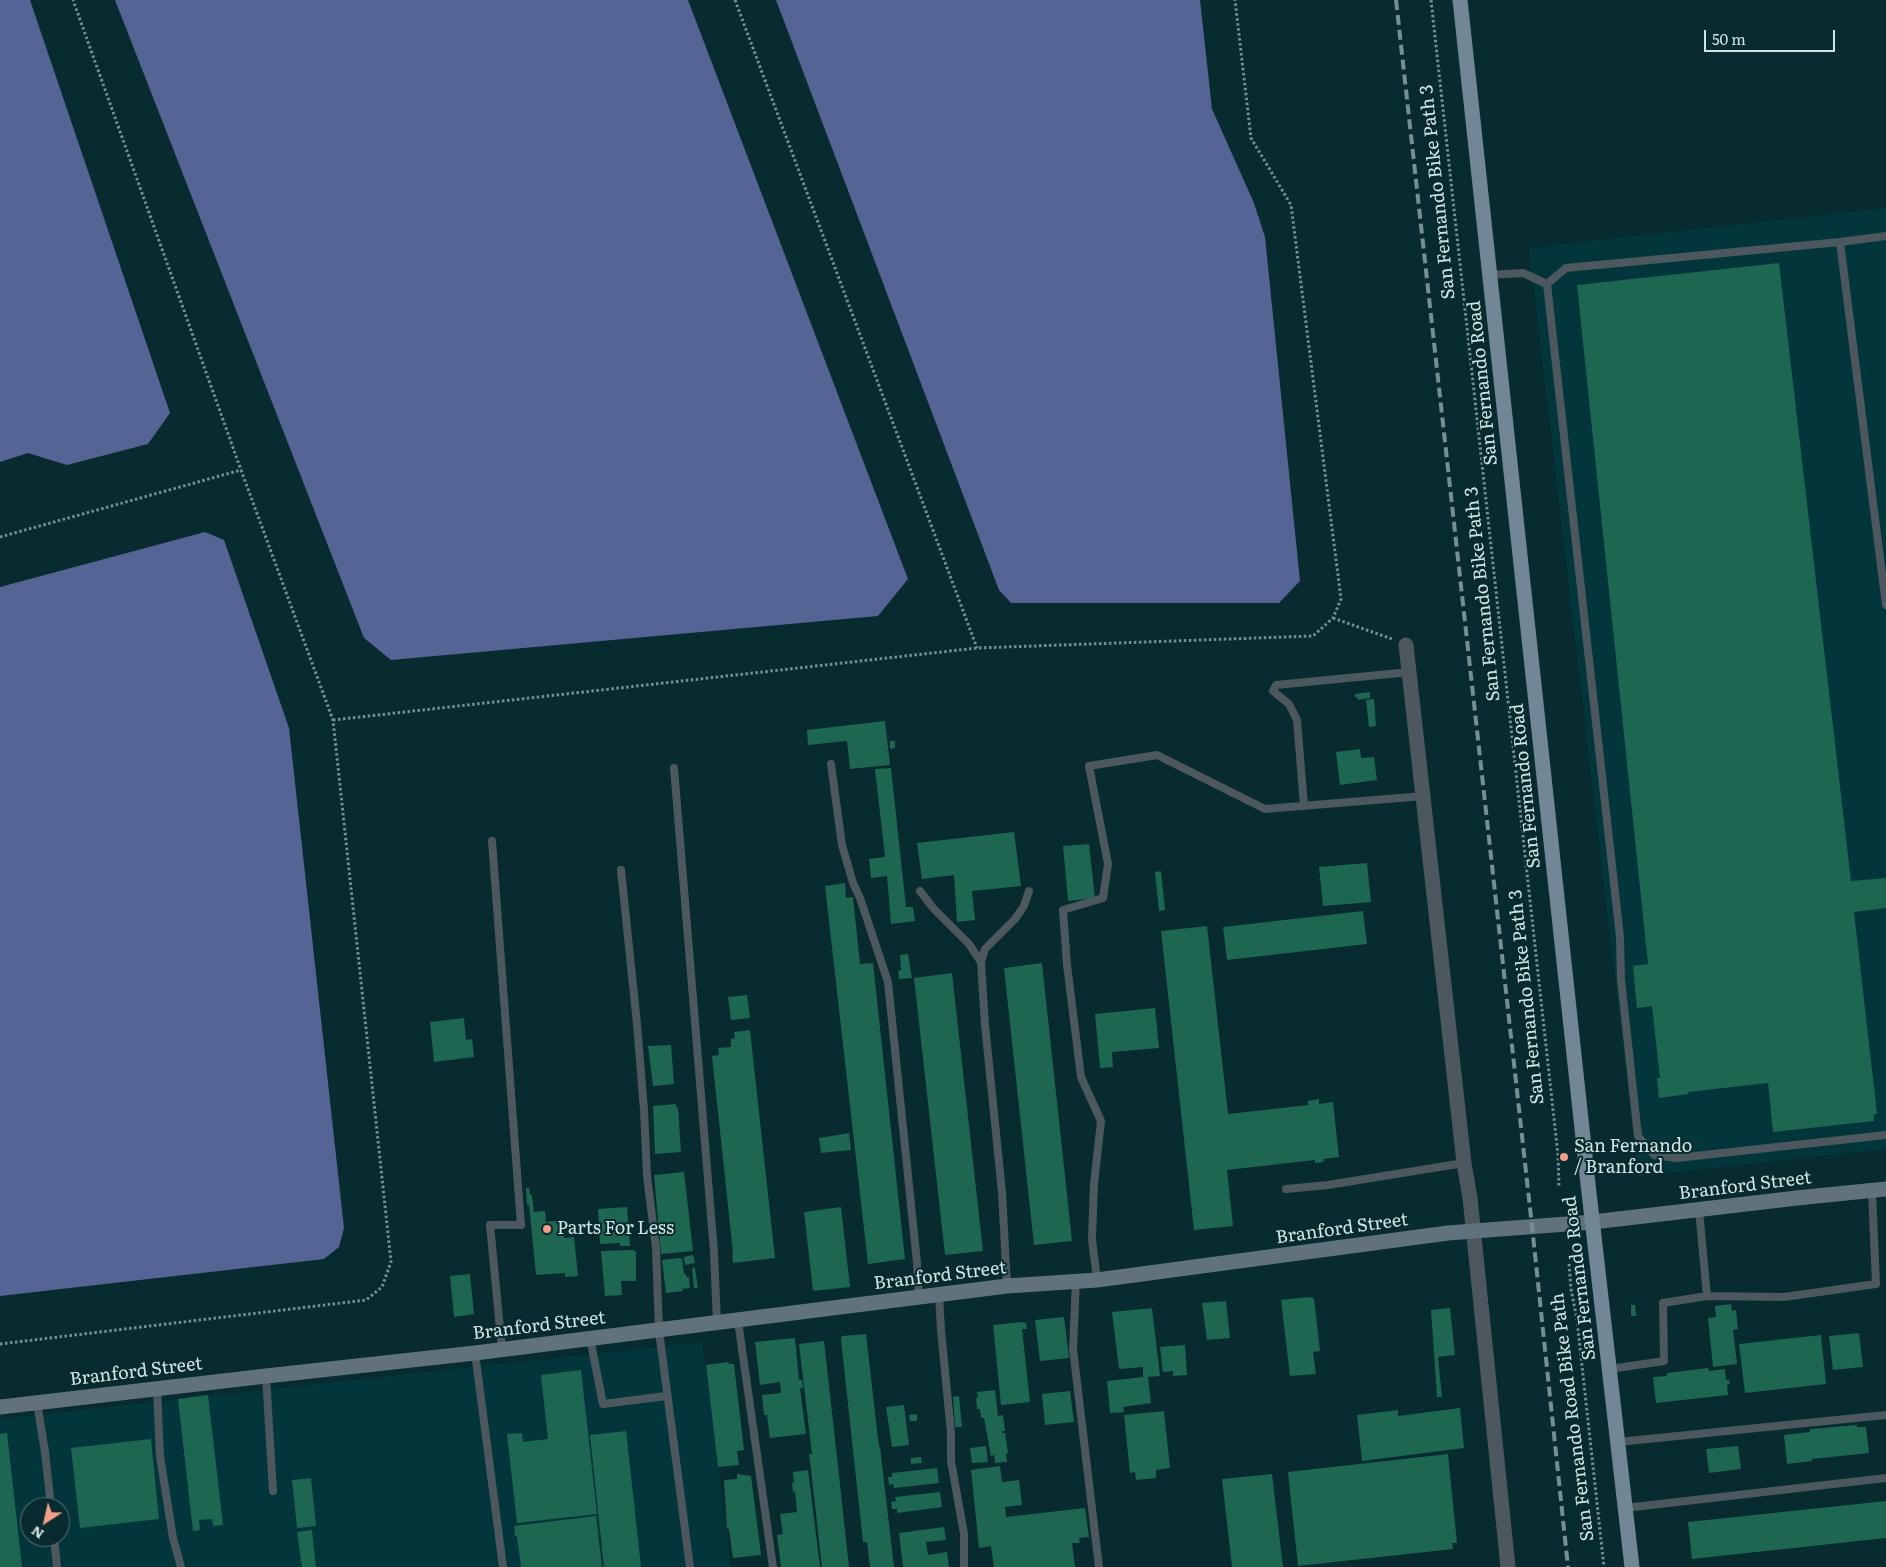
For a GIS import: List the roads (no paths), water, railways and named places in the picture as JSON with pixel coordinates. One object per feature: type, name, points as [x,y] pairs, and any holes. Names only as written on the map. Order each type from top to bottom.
[{"type":"main road","name":"San Fernando Road","points":[[1460,0],[1632,1567]]},
{"type":"main road","name":"Branford Street","points":[[0,1407],[502,1350],[1007,1286],[1097,1280],[1448,1233],[1593,1222],[1879,1190]]},
{"type":"street","points":[[1406,645],[1464,1162],[1470,1198],[1508,1567]]},
{"type":"lane","points":[[1547,284],[1566,268],[1886,236]]},
{"type":"lane","points":[[1840,242],[1886,605]]},
{"type":"lane","points":[[1490,275],[1523,273],[1547,284]]},
{"type":"lane","points":[[1547,284],[1620,937],[1621,979],[1638,1136],[1654,1155],[1677,1158],[1886,1135]]},
{"type":"lane","points":[[1304,806],[1297,720],[1289,704],[1274,691],[1276,685],[1410,672]]},
{"type":"lane","points":[[1097,1280],[1092,1239],[1094,1184],[1101,1121],[1081,1077],[1066,965],[1063,910],[1103,898],[1108,864],[1089,766],[1157,756],[1264,809],[1424,796]]},
{"type":"lane","points":[[831,764],[842,846],[888,982],[918,1263],[919,1298]]},
{"type":"lane","points":[[674,768],[714,1252],[717,1323]]},
{"type":"lane","points":[[492,841],[521,1225],[490,1225],[502,1350]]},
{"type":"lane","points":[[621,870],[639,1043],[647,1176],[656,1248],[659,1331],[666,1396],[690,1567]]},
{"type":"lane","points":[[920,890],[934,909],[969,944],[982,962]]},
{"type":"lane","points":[[1007,1286],[1002,1192],[985,1026],[982,962],[985,949],[1015,919],[1024,906],[1029,891]]},
{"type":"lane","points":[[1286,1189],[1328,1185],[1464,1162]]},
{"type":"lane","points":[[1610,1369],[1664,1361],[1663,1304],[1707,1296],[1784,1297],[1876,1284],[1879,1190]]},
{"type":"lane","points":[[1699,1210],[1707,1296]]},
{"type":"lane","points":[[1076,1282],[1074,1349],[1099,1567]]},
{"type":"lane","points":[[939,1295],[951,1461],[964,1534],[964,1567]]},
{"type":"lane","points":[[738,1321],[773,1567]]},
{"type":"lane","points":[[590,1338],[602,1404],[666,1396]]},
{"type":"lane","points":[[475,1353],[503,1567]]},
{"type":"lane","points":[[266,1376],[273,1490]]},
{"type":"lane","points":[[157,1389],[160,1456],[173,1538],[181,1567]]},
{"type":"lane","points":[[37,1403],[45,1452],[49,1497]]},
{"type":"lane","points":[[1618,1442],[1886,1415]]},
{"type":"lane","points":[[1625,1508],[1886,1478]]},
{"type":"lane","points":[[55,1547],[57,1567]]},
{"type":"lane","points":[[1503,1567],[1508,1567]]},
{"type":"water","points":[[0,0],[30,0],[170,413],[148,444],[67,465],[28,453],[0,462]]},
{"type":"water","points":[[115,0],[688,0],[908,579],[878,616],[391,660],[364,638]]},
{"type":"water","points":[[776,0],[1200,0],[1212,109],[1254,203],[1265,237],[1300,581],[1279,603],[1011,603],[999,590]]},
{"type":"water","points":[[205,532],[224,540],[289,728],[344,1228],[339,1247],[324,1259],[0,1296],[0,587]]},
{"type":"railway","points":[[1396,0],[1568,1567]]},
{"type":"place","name":"San Fernando / Branford","points":[[1564,1157]]},
{"type":"place","name":"Parts For Less","points":[[547,1229]]}]
